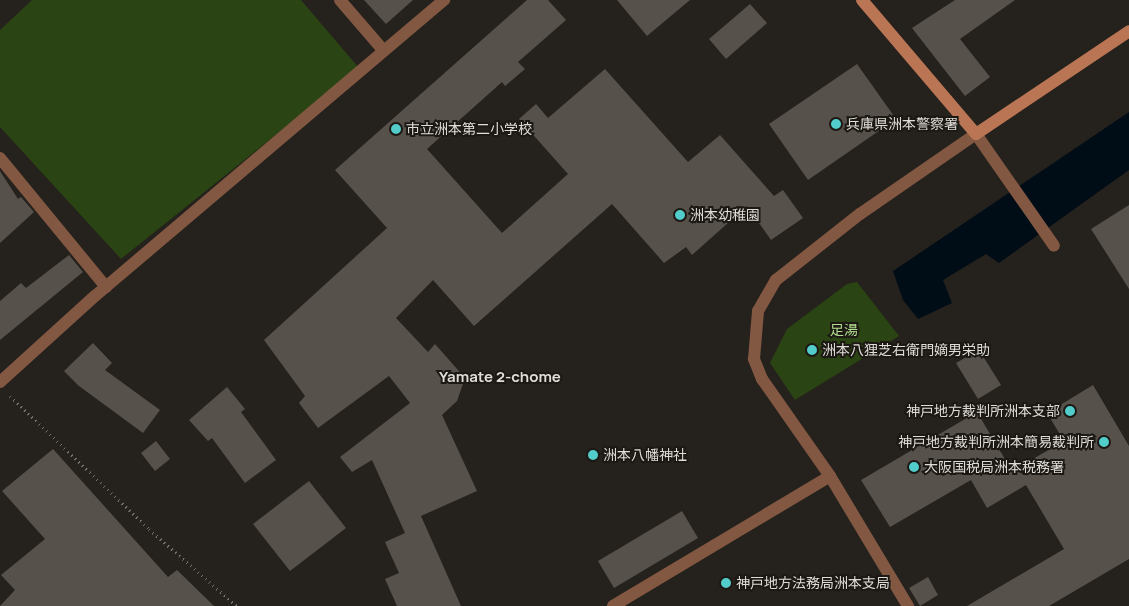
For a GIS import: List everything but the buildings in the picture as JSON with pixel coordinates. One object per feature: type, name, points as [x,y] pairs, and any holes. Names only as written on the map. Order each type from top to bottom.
[{"type":"street","points":[[340,0],[384,50]]},
{"type":"street","points":[[3,387],[106,286],[444,0]]},
{"type":"street","points":[[862,0],[976,134],[1054,246]]},
{"type":"street","points":[[908,606],[830,476],[762,380],[754,359],[758,311],[776,280],[860,214],[1129,31]]},
{"type":"street","points":[[0,158],[106,286]]},
{"type":"street","points":[[613,606],[830,476]]},
{"type":"path","points":[[3,387],[149,529],[237,606]]},
{"type":"green space","points":[[32,0],[301,0],[359,68],[121,259],[0,127],[0,30]]},
{"type":"green space","name":"足湯","points":[[857,282],[899,336],[795,400],[770,363],[787,329],[847,284]]},
{"type":"shaded area","points":[[1129,112],[1129,170],[999,263],[986,254],[943,280],[952,303],[918,319],[903,300],[893,271]]},
{"type":"place","name":"兵庫県洲本警察署","points":[[836,124]]},
{"type":"place","name":"市立洲本第二小学校","points":[[396,129]]},
{"type":"place","name":"洲本幼稚園","points":[[680,215]]},
{"type":"place","name":"洲本八狸芝右衛門嫡男栄助","points":[[812,350]]},
{"type":"place","name":"神戸地方裁判所洲本支部","points":[[1070,411]]},
{"type":"place","name":"神戸地方裁判所洲本簡易裁判所","points":[[1104,442]]},
{"type":"place","name":"洲本八幡神社","points":[[593,455]]},
{"type":"place","name":"大阪国税局洲本税務署","points":[[914,467]]},
{"type":"place","name":"神戸地方法務局洲本支局","points":[[726,583]]},
{"type":"district","name":"Yamate 2-chome","points":[[500,377]]}]
